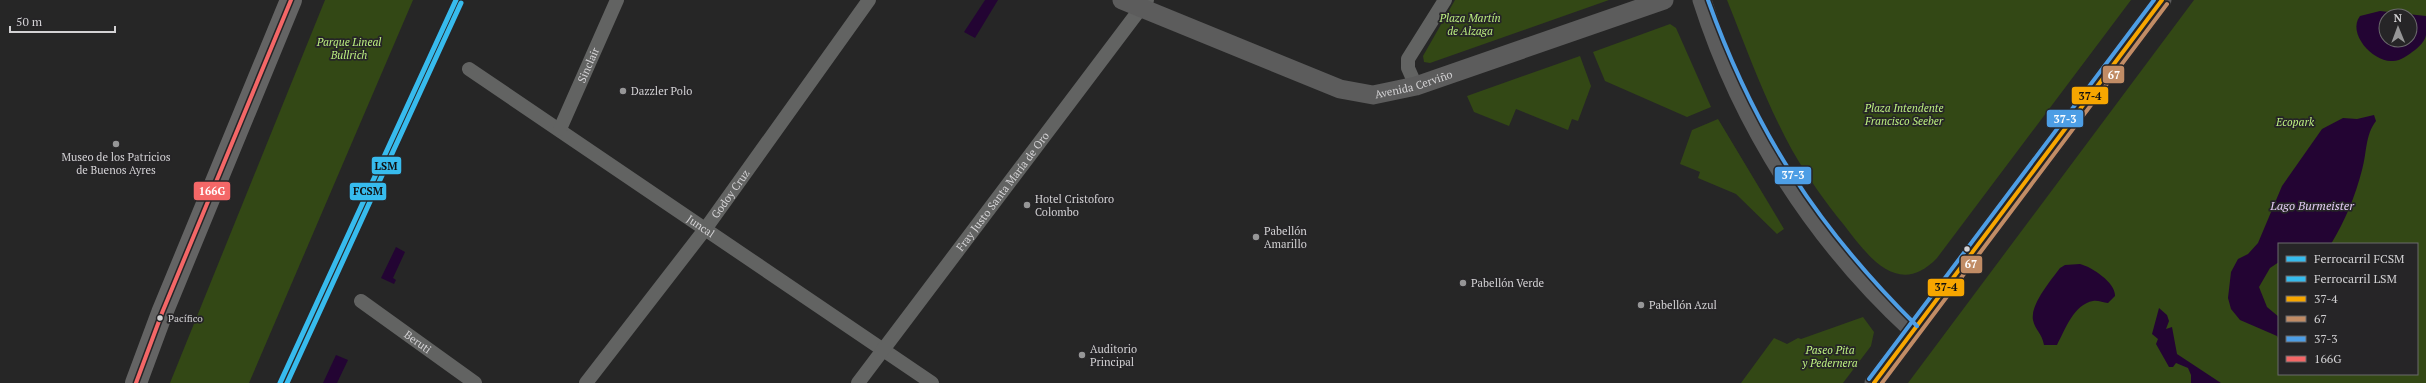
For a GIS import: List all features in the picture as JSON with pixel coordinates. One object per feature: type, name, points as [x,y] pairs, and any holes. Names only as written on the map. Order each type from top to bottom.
[{"type":"main road","points":[[136,383],[162,313],[291,0]]},
{"type":"main road","name":"Avenida Cerviño","points":[[1122,0],[1145,4],[1340,89],[1373,95],[1416,86],[1664,0]]},
{"type":"main road","points":[[1702,0],[1725,64],[1760,136],[1778,165],[1832,244],[1874,293],[1913,330]]},
{"type":"main road","points":[[1874,383],[2162,0]]},
{"type":"street","name":"Sinclair","points":[[560,129],[617,0]]},
{"type":"street","name":"Godoy Cruz","points":[[586,383],[706,228],[869,0]]},
{"type":"street","points":[[1416,86],[1409,73],[1408,59],[1445,0]]},
{"type":"street","name":"Fray Justo Santa María de Oro","points":[[858,383],[882,349],[1145,4]]},
{"type":"street","name":"Juncal","points":[[470,69],[932,383]]},
{"type":"street","name":"Beruti","points":[[361,301],[475,383]]},
{"type":"green space","name":"Parque Lineal Bullrich","points":[[325,0],[413,0],[249,383],[170,383]]},
{"type":"green space","name":"Plaza Martín de Alzaga","points":[[1455,0],[1609,0],[1430,63],[1424,62],[1423,56]]},
{"type":"green space","name":"Plaza Intendente Francisco Seeber","points":[[1727,0],[2131,0],[1937,258],[1923,270],[1909,274],[1896,273],[1884,268],[1873,259],[1853,237],[1810,179],[1792,150],[1774,114],[1757,76]]},
{"type":"green space","name":"Ecopark","points":[[2194,0],[2426,0],[2426,383],[1908,383]]},
{"type":"green space","points":[[1670,24],[1676,28],[1711,107],[1687,117],[1605,81],[1593,52]]},
{"type":"green space","points":[[1580,56],[1591,86],[1578,121],[1572,119],[1568,130],[1516,109],[1509,126],[1474,112],[1467,96]]},
{"type":"green space","points":[[1718,119],[1784,229],[1777,234],[1736,194],[1698,178],[1700,172],[1680,164],[1692,130]]},
{"type":"green space","name":"Paseo Pita y Pedernera","points":[[1863,317],[1874,332],[1871,346],[1843,383],[1741,383],[1774,338],[1787,344],[1798,338],[1801,339]]},
{"type":"water","points":[[985,0],[998,0],[975,38],[964,32]]},
{"type":"water","points":[[2378,12],[2378,48],[2418,48],[2404,58],[2394,61],[2384,60],[2369,51],[2364,45],[2359,38],[2357,23],[2360,16]]},
{"type":"water","points":[[2418,15],[2426,16],[2426,35],[2418,48]]},
{"type":"water","name":"Lago Burmeister","points":[[2374,115],[2376,121],[2372,126],[2368,138],[2364,164],[2356,190],[2341,227],[2332,243],[2278,243],[2278,263],[2270,268],[2259,287],[2267,307],[2278,316],[2278,338],[2277,336],[2240,320],[2231,309],[2228,298],[2231,272],[2238,259],[2248,254],[2258,243],[2282,186],[2322,129],[2343,118],[2357,119]]},
{"type":"water","points":[[396,247],[405,252],[393,278],[396,280],[394,284],[381,278]]},
{"type":"water","points":[[2080,264],[2091,268],[2108,281],[2112,286],[2115,296],[2108,303],[2093,301],[2080,307],[2071,318],[2057,345],[2044,345],[2042,337],[2033,320],[2033,314],[2038,300],[2060,268],[2065,265]]},
{"type":"water","points":[[2159,308],[2167,315],[2169,321],[2166,329],[2172,327],[2177,354],[2221,383],[2191,383],[2191,375],[2188,368],[2176,363],[2173,367],[2169,367],[2156,344],[2158,339],[2152,334]]},
{"type":"water","points":[[336,355],[348,360],[337,383],[323,383]]},
{"type":"rail line","name":"FCSM","points":[[280,383],[456,0]]},
{"type":"rail line","name":"LSM","points":[[287,383],[461,3]]},
{"type":"transit line","name":"166G","points":[[136,383],[162,313],[291,0]]},
{"type":"transit line","name":"37-3","points":[[1708,0],[1726,48],[1747,93],[1793,176],[1820,215],[1849,252],[1917,326]]},
{"type":"transit line","name":"37-3","points":[[1869,379],[2154,0]]},
{"type":"transit line","name":"37-4","points":[[1874,383],[2162,0]]},
{"type":"transit line","name":"67","points":[[1882,383],[2167,4]]},
{"type":"place","name":"Dazzler Polo","points":[[623,91]]},
{"type":"place","name":"Museo de los Patricios de Buenos Ayres","points":[[116,144]]},
{"type":"place","name":"Hotel Cristoforo Colombo","points":[[1027,205]]},
{"type":"place","name":"Pabellón Amarillo","points":[[1256,237]]},
{"type":"place","name":"Pabellón Verde","points":[[1463,283]]},
{"type":"place","name":"Pabellón Azul","points":[[1641,305]]},
{"type":"place","name":"Pacífico","points":[[160,318]]},
{"type":"place","name":"Auditorio Principal","points":[[1082,355]]}]
